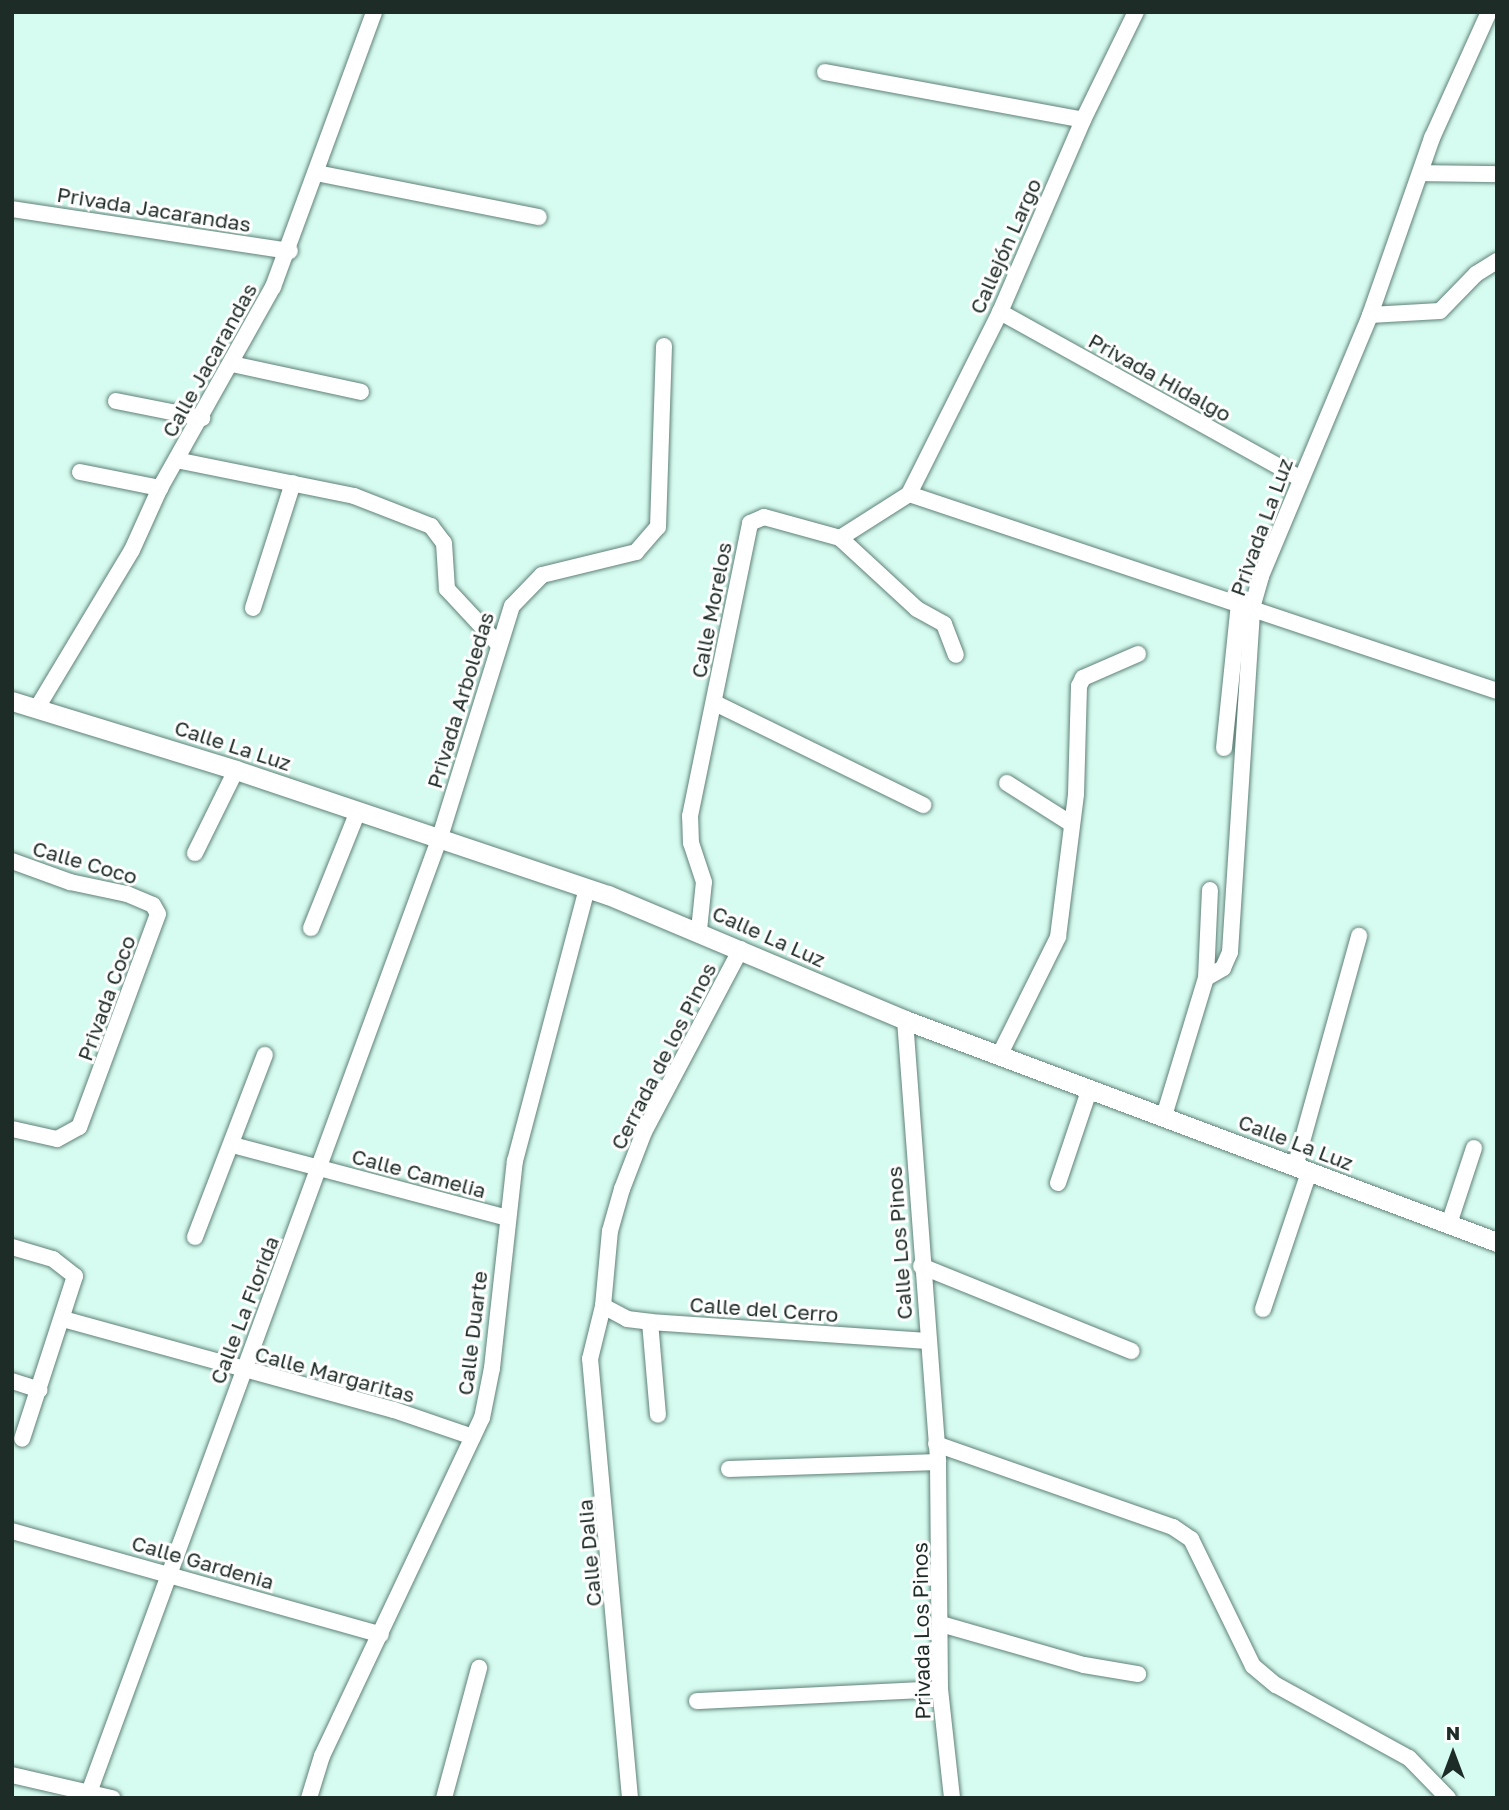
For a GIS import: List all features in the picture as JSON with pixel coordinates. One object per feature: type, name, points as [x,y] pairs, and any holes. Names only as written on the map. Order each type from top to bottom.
[{"type":"street","name":"Calle Jacarandas","points":[[37,708],[132,550],[160,488],[232,364],[290,251],[374,12]]},
{"type":"street","name":"Callejón Largo","points":[[909,494],[1000,312],[1083,120],[1136,12]]},
{"type":"street","name":"Privada La Luz","points":[[1164,1116],[1206,978],[1223,968],[1230,952],[1246,606],[1370,315],[1432,138],[1489,12]]},
{"type":"street","points":[[825,72],[1083,120]]},
{"type":"street","points":[[316,173],[539,217]]},
{"type":"street","points":[[1421,173],[1497,174]]},
{"type":"street","name":"Privada Jacarandas","points":[[12,209],[290,251]]},
{"type":"street","points":[[1370,315],[1440,310],[1476,274],[1497,261]]},
{"type":"street","name":"Privada Hidalgo","points":[[1000,312],[1300,478]]},
{"type":"street","name":"Privada Arboledas","points":[[440,837],[499,645],[517,596],[542,575],[636,552],[650,541],[658,527],[664,346]]},
{"type":"street","points":[[232,364],[361,392]]},
{"type":"street","points":[[116,401],[202,418]]},
{"type":"street","points":[[176,460],[367,499],[431,526],[444,542],[447,589],[499,645]]},
{"type":"street","points":[[80,472],[160,488]]},
{"type":"street","points":[[253,608],[293,483]]},
{"type":"street","points":[[956,655],[944,624],[917,609],[841,538],[909,494],[1497,691]]},
{"type":"street","name":"Calle Morelos","points":[[699,930],[704,882],[691,843],[690,816],[750,523],[764,517],[841,538]]},
{"type":"street","points":[[1224,748],[1246,606]]},
{"type":"street","points":[[999,1056],[1058,937],[1070,823],[1076,794],[1077,716],[1083,678],[1138,654]]},
{"type":"street","name":"Calle La Luz","points":[[12,701],[236,770],[608,895],[699,930],[905,1020],[1497,1242]]},
{"type":"street","points":[[715,703],[923,805]]},
{"type":"street","points":[[195,853],[236,770]]},
{"type":"street","points":[[1007,783],[1070,823]]},
{"type":"street","points":[[311,928],[358,811]]},
{"type":"street","name":"Calle La Florida","points":[[88,1796],[166,1573],[321,1169],[440,837]]},
{"type":"street","name":"Calle Coco","points":[[12,862],[148,902]]},
{"type":"street","name":"Calle Duarte","points":[[309,1798],[322,1756],[473,1437],[492,1368],[515,1161],[586,888]]},
{"type":"street","points":[[1206,978],[1210,890]]},
{"type":"street","name":"Privada Coco","points":[[12,1129],[66,1138],[79,1127],[156,921],[157,909],[148,902]]},
{"type":"street","points":[[1263,1309],[1302,1169],[1359,936]]},
{"type":"street","name":"Cerrada de los Pinos","points":[[603,1306],[610,1231],[622,1189],[645,1132],[741,949]]},
{"type":"street","name":"Calle Los Pinos","points":[[905,1020],[921,1266],[938,1462]]},
{"type":"street","points":[[195,1237],[265,1055]]},
{"type":"street","points":[[1058,1183],[1090,1088]]},
{"type":"street","name":"Calle Camelia","points":[[233,1144],[507,1218]]},
{"type":"street","points":[[1449,1224],[1474,1148]]},
{"type":"street","points":[[12,1247],[72,1270],[74,1286],[22,1439]]},
{"type":"street","points":[[921,1266],[1131,1351]]},
{"type":"street","name":"Calle del Cerro","points":[[603,1306],[627,1319],[649,1322],[927,1341]]},
{"type":"street","name":"Calle Dalia","points":[[603,1306],[590,1374],[630,1798]]},
{"type":"street","name":"Calle Margaritas","points":[[63,1319],[244,1371],[394,1410],[473,1437]]},
{"type":"street","points":[[649,1322],[658,1415]]},
{"type":"street","points":[[12,1381],[40,1390]]},
{"type":"street","points":[[936,1444],[1173,1527],[1191,1539],[1253,1665],[1276,1685],[1409,1758],[1448,1798]]},
{"type":"street","points":[[729,1469],[938,1462]]},
{"type":"street","name":"Privada Los Pinos","points":[[938,1462],[940,1689],[952,1798]]},
{"type":"street","name":"Calle Gardenia","points":[[12,1531],[381,1635]]},
{"type":"street","points":[[941,1624],[1084,1665],[1138,1674]]},
{"type":"street","points":[[444,1798],[480,1668]]},
{"type":"street","points":[[697,1700],[940,1689]]},
{"type":"street","points":[[12,1775],[88,1796],[112,1798]]}]
